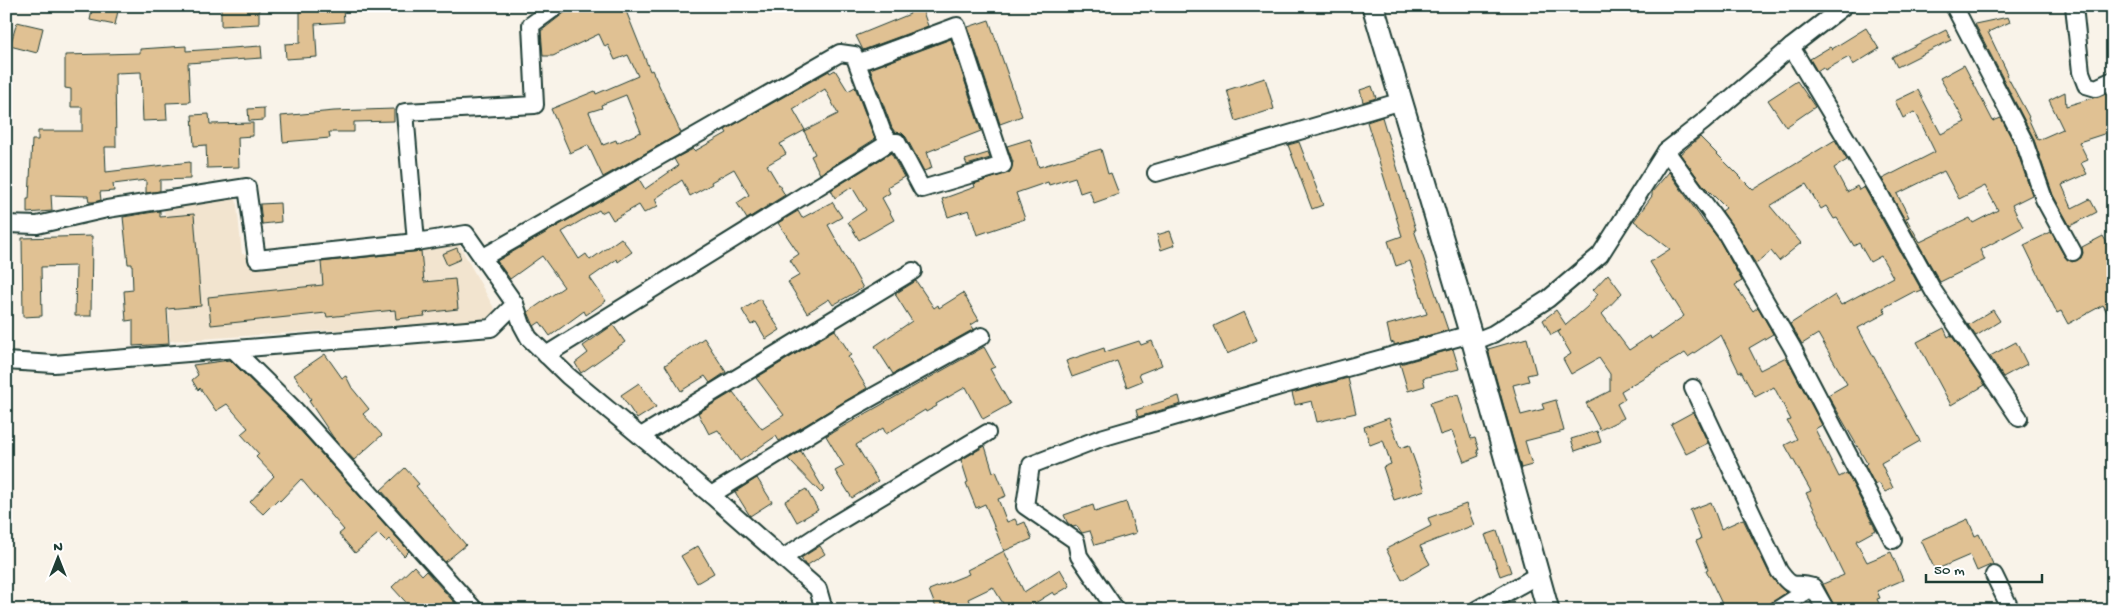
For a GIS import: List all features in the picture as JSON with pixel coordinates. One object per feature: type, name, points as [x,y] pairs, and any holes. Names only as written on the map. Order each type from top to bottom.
[{"type":"street","points":[[416,242],[405,112],[535,105],[531,25],[557,6]]},
{"type":"street","points":[[1373,6],[1472,338],[1548,610]]},
{"type":"street","points":[[1116,610],[1079,556],[1076,541],[1025,506],[1031,465],[1102,438],[1284,385],[1493,334],[1548,299],[1600,255],[1666,151],[1791,47],[1844,6]]},
{"type":"street","points":[[1954,6],[2024,141],[2044,199],[2073,252]]},
{"type":"street","points":[[2074,6],[2081,72],[2086,85],[2096,88],[2113,80]]},
{"type":"street","points":[[546,355],[890,142],[897,142],[922,189],[1003,165],[957,26],[857,63]]},
{"type":"street","points":[[1791,47],[1882,198],[1934,292],[2019,418]]},
{"type":"street","points":[[482,258],[840,53],[854,55],[884,132],[890,142]]},
{"type":"street","points":[[1156,173],[1402,101]]},
{"type":"street","points":[[1666,151],[1726,232],[1788,338],[1893,540]]},
{"type":"street","points":[[6,224],[37,225],[107,209],[247,187],[258,259],[416,242],[466,234],[514,304],[529,338],[568,376],[711,494],[818,589],[824,610]]},
{"type":"street","points":[[641,436],[913,271]]},
{"type":"street","points":[[6,361],[54,364],[235,351],[491,328],[514,304]]},
{"type":"street","points":[[711,494],[846,411],[982,336]]},
{"type":"street","points":[[235,351],[296,411],[475,610]]},
{"type":"street","points":[[1693,388],[1779,571],[1787,582],[1793,586],[1813,587]]},
{"type":"street","points":[[783,558],[834,524],[987,433]]},
{"type":"street","points":[[1476,610],[1538,575]]},
{"type":"street","points":[[1994,575],[2011,610]]},
{"type":"street","points":[[1777,610],[1813,587]]},
{"type":"street","points":[[1813,587],[1826,610]]},
{"type":"shaded area","points":[[236,196],[242,254],[394,244],[449,226],[500,319],[170,341],[164,202]]},
{"type":"building","points":[[93,6],[119,6],[115,25],[90,20]]},
{"type":"building","points":[[221,6],[259,6],[259,24],[221,26]]},
{"type":"building","points":[[579,6],[624,6],[650,71],[652,70],[681,133],[603,177],[588,145],[570,153],[551,109],[595,91],[596,94],[638,76],[628,55],[615,60],[608,45],[605,47],[599,34],[553,56],[543,56],[541,31],[564,13]],"holes":[[[626,95],[641,132],[617,143],[616,140],[603,145],[589,112],[602,108],[601,105]]]},
{"type":"building","points":[[907,6],[921,6],[928,26],[863,50],[856,36],[910,14]]},
{"type":"building","points":[[343,8],[344,22],[315,24],[317,57],[286,59],[285,44],[300,43],[300,10]]},
{"type":"building","points":[[2008,17],[2010,22],[1988,32],[2038,140],[2063,129],[2049,100],[2065,92],[2066,106],[2113,92],[2113,131],[2079,142],[2088,160],[2081,163],[2087,174],[2062,185],[2072,208],[2090,199],[2097,212],[2070,226],[2053,195],[2033,137],[1975,24]]},
{"type":"building","points":[[989,20],[1022,116],[1000,124],[968,27]]},
{"type":"building","points":[[17,22],[43,28],[37,53],[10,46]]},
{"type":"building","points":[[1866,28],[1879,49],[1853,65],[1849,57],[1825,70],[1823,67],[1817,71],[1810,59],[1830,47],[1832,49]]},
{"type":"building","points":[[1946,30],[1951,40],[1897,67],[1892,57]]},
{"type":"building","points":[[951,39],[981,131],[927,152],[932,168],[924,171],[906,137],[902,133],[895,132],[892,128],[870,69]]},
{"type":"building","points":[[186,46],[186,51],[261,46],[262,58],[188,63],[190,102],[166,103],[167,120],[143,121],[141,72],[115,73],[116,147],[105,147],[106,172],[190,162],[190,179],[160,180],[160,191],[146,193],[146,180],[113,184],[114,191],[100,192],[101,200],[94,202],[89,202],[88,196],[51,195],[52,211],[27,213],[32,140],[38,140],[38,131],[82,131],[82,107],[71,107],[71,89],[65,88],[65,55],[140,53],[140,49]]},
{"type":"building","points":[[1964,65],[1993,121],[2001,118],[2015,145],[2032,195],[2012,205],[2023,227],[1980,250],[1985,260],[1940,282],[1882,179],[1935,152],[1917,115],[1914,112],[1903,118],[1895,101],[1918,90],[1941,134],[1965,122],[1940,78]],"holes":[[[1944,171],[1959,199],[1985,186],[1998,210],[1973,223],[1970,218],[1920,242],[1906,218],[1909,217],[1897,194]]]},
{"type":"building","points":[[835,70],[848,91],[855,87],[875,139],[820,174],[811,156],[815,154],[804,131],[838,114],[825,89],[793,109],[805,130],[780,144],[786,154],[767,165],[785,195],[747,219],[737,203],[749,195],[734,169],[690,196],[682,180],[655,199],[658,206],[644,213],[639,205],[613,220],[607,210],[601,213],[599,210],[562,232],[579,259],[586,254],[590,260],[621,238],[632,252],[618,262],[617,259],[590,278],[606,301],[586,315],[584,311],[550,336],[540,322],[534,326],[528,312],[564,287],[542,256],[510,279],[497,261],[639,179],[645,189],[678,166],[674,159],[693,149],[695,151],[727,133],[725,130],[829,71],[830,73]]},
{"type":"building","points":[[1265,78],[1274,109],[1236,121],[1227,90]]},
{"type":"building","points":[[1797,81],[1815,107],[1786,127],[1768,100]]},
{"type":"building","points":[[1372,86],[1376,98],[1363,102],[1360,90]]},
{"type":"building","points":[[264,108],[264,120],[249,121],[248,109]]},
{"type":"building","points":[[394,109],[394,121],[354,122],[354,132],[329,132],[330,138],[283,142],[281,116],[334,111]]},
{"type":"building","points":[[209,114],[210,124],[253,123],[253,136],[238,137],[239,167],[207,168],[206,145],[194,146],[192,115]]},
{"type":"building","points":[[1382,117],[1416,230],[1414,230],[1448,330],[1394,345],[1394,342],[1391,343],[1387,325],[1427,314],[1410,261],[1396,266],[1388,241],[1402,236],[1367,122]]},
{"type":"building","points":[[1700,137],[1753,190],[1835,140],[1847,160],[1834,168],[1847,192],[1857,186],[1859,190],[1864,187],[1922,291],[1917,293],[1915,291],[1883,308],[1886,313],[1858,328],[1920,441],[1881,463],[1893,488],[1885,492],[1879,483],[1875,485],[1865,465],[1867,463],[1828,395],[1847,384],[1818,334],[1802,344],[1790,324],[1835,295],[1841,305],[1893,277],[1881,256],[1870,262],[1859,243],[1854,246],[1837,218],[1834,219],[1826,206],[1821,209],[1806,184],[1770,206],[1801,243],[1779,261],[1771,251],[1756,264],[1722,211],[1726,208],[1703,185],[1680,154]]},
{"type":"building","points":[[1030,139],[1039,167],[1101,149],[1108,174],[1111,173],[1119,194],[1094,203],[1089,190],[1080,193],[1075,177],[1049,185],[1048,182],[1016,193],[1025,219],[977,235],[969,210],[948,217],[942,199],[975,187],[974,184],[1010,172],[1013,162],[1007,146]]},
{"type":"building","points":[[1299,142],[1323,205],[1312,209],[1288,145]]},
{"type":"building","points":[[891,153],[904,177],[887,187],[890,193],[882,198],[894,220],[859,240],[848,222],[866,210],[852,187],[835,198],[831,190]]},
{"type":"building","points":[[988,153],[990,158],[967,165],[965,160]]},
{"type":"building","points":[[1669,172],[1706,225],[1718,238],[1742,281],[1735,285],[1753,311],[1758,307],[1773,334],[1749,348],[1760,370],[1786,357],[1822,425],[1815,429],[1839,477],[1847,473],[1876,530],[1856,541],[1867,562],[1891,552],[1903,580],[1877,591],[1880,598],[1877,599],[1882,610],[1836,610],[1823,584],[1844,575],[1806,493],[1811,491],[1785,445],[1797,439],[1787,421],[1791,420],[1774,387],[1755,397],[1741,371],[1739,372],[1721,335],[1688,357],[1685,353],[1621,391],[1625,399],[1617,404],[1624,418],[1600,430],[1586,403],[1610,391],[1610,374],[1599,358],[1571,374],[1563,359],[1571,354],[1558,332],[1561,330],[1551,335],[1543,320],[1556,310],[1566,325],[1587,307],[1598,294],[1593,290],[1608,274],[1622,293],[1602,314],[1629,350],[1650,336],[1651,339],[1684,316],[1650,262],[1670,249],[1634,221],[1652,196],[1652,192]]},
{"type":"building","points":[[832,202],[842,217],[828,225],[863,288],[833,305],[829,299],[807,313],[788,282],[800,275],[790,260],[799,254],[778,223],[798,211],[802,218]]},
{"type":"building","points":[[280,203],[281,222],[262,224],[260,204]]},
{"type":"building","points":[[160,211],[160,217],[194,214],[201,306],[167,309],[169,344],[133,346],[133,320],[126,321],[124,291],[133,290],[132,264],[128,264],[123,217]]},
{"type":"building","points":[[1170,231],[1175,245],[1161,250],[1157,235]]},
{"type":"building","points":[[2051,232],[2065,257],[2072,262],[2081,258],[2083,253],[2082,247],[2103,236],[2113,253],[2113,323],[2103,305],[2068,324],[2061,311],[2057,313],[2024,245]]},
{"type":"building","points":[[92,236],[91,316],[75,316],[76,266],[41,267],[42,316],[23,317],[22,238]]},
{"type":"building","points":[[457,248],[461,259],[447,265],[442,254]]},
{"type":"building","points":[[421,251],[424,282],[455,279],[458,309],[424,313],[425,316],[396,319],[395,310],[327,317],[326,313],[211,325],[208,297],[323,285],[321,262]]},
{"type":"building","points":[[916,281],[934,308],[938,305],[939,308],[963,293],[979,320],[971,325],[974,329],[893,374],[875,346],[912,321],[895,294]]},
{"type":"building","points":[[760,299],[780,330],[766,339],[756,322],[751,325],[742,310]]},
{"type":"building","points":[[1993,310],[2000,321],[1976,336],[1968,325]]},
{"type":"building","points":[[1244,312],[1257,340],[1227,354],[1214,326]]},
{"type":"building","points":[[613,325],[625,342],[581,373],[575,363],[588,353],[583,346]]},
{"type":"building","points":[[1944,328],[1948,337],[1951,335],[1985,385],[1951,405],[1917,342]]},
{"type":"building","points":[[835,330],[851,355],[848,357],[867,388],[779,441],[776,436],[740,461],[718,430],[709,434],[698,413],[733,392],[762,429],[784,415],[756,378]]},
{"type":"building","points":[[704,338],[726,372],[710,383],[705,376],[681,391],[665,365]]},
{"type":"building","points":[[1527,338],[1536,373],[1527,375],[1529,381],[1513,385],[1521,415],[1544,409],[1542,404],[1556,400],[1564,431],[1525,441],[1532,465],[1521,468],[1488,349]]},
{"type":"building","points":[[1139,341],[1141,345],[1152,341],[1162,365],[1139,374],[1142,381],[1127,387],[1117,361],[1072,377],[1066,361],[1104,348],[1105,352]]},
{"type":"building","points":[[2016,342],[2027,364],[2003,377],[1990,356]]},
{"type":"building","points":[[984,347],[995,367],[990,369],[1010,404],[983,419],[966,387],[936,404],[937,406],[926,412],[925,410],[886,434],[883,428],[856,445],[878,481],[852,498],[835,471],[844,466],[826,436]]},
{"type":"building","points":[[1453,349],[1459,369],[1423,378],[1425,386],[1408,391],[1400,364]]},
{"type":"building","points":[[325,354],[342,378],[346,376],[352,388],[369,409],[363,414],[382,435],[354,460],[333,437],[309,401],[311,399],[294,375]]},
{"type":"building","points":[[230,360],[289,418],[409,551],[404,556],[389,539],[386,542],[378,534],[355,553],[339,534],[344,530],[301,479],[280,501],[278,499],[263,514],[250,502],[274,476],[256,457],[259,454],[241,434],[248,428],[227,404],[216,411],[192,380],[198,375],[193,365]]},
{"type":"building","points":[[1348,378],[1356,413],[1317,422],[1312,401],[1295,405],[1292,393]]},
{"type":"building","points":[[639,383],[656,407],[637,419],[621,395]]},
{"type":"building","points":[[1458,394],[1471,439],[1475,438],[1479,450],[1477,450],[1479,456],[1464,462],[1452,431],[1440,435],[1430,403]]},
{"type":"building","points":[[1179,396],[1181,404],[1138,417],[1136,410]]},
{"type":"building","points":[[1693,412],[1708,443],[1686,454],[1671,424]]},
{"type":"building","points":[[1389,418],[1400,448],[1409,445],[1425,490],[1394,500],[1383,467],[1391,464],[1383,440],[1370,445],[1364,427]]},
{"type":"building","points":[[1597,431],[1601,442],[1575,451],[1571,439]]},
{"type":"building","points":[[985,446],[993,472],[996,471],[1006,496],[998,499],[1007,522],[1015,519],[1018,525],[1025,522],[1032,539],[1004,551],[985,504],[976,508],[966,483],[968,482],[961,460]]},
{"type":"building","points":[[801,451],[824,490],[821,493],[788,459]]},
{"type":"building","points":[[405,468],[419,484],[416,486],[466,545],[445,562],[381,490]]},
{"type":"building","points":[[757,478],[772,502],[750,516],[735,492]]},
{"type":"building","points":[[806,489],[818,510],[797,522],[785,501]]},
{"type":"building","points":[[1126,502],[1136,533],[1095,545],[1090,531],[1082,533],[1077,526],[1073,527],[1067,522],[1064,515],[1093,505],[1095,512]]},
{"type":"building","points":[[1711,502],[1721,529],[1743,519],[1770,575],[1786,593],[1762,610],[1727,610],[1722,604],[1706,570],[1708,569],[1696,541],[1701,539],[1690,510]]},
{"type":"building","points":[[1466,504],[1474,525],[1420,546],[1430,564],[1402,580],[1386,549],[1431,526],[1428,518]]},
{"type":"building","points":[[1968,519],[1975,536],[1979,534],[1993,564],[1977,571],[1970,555],[1935,570],[1921,540]]},
{"type":"building","points":[[1497,531],[1511,572],[1500,576],[1485,535]]},
{"type":"building","points":[[698,546],[714,573],[697,583],[681,556]]},
{"type":"building","points":[[820,546],[825,554],[806,566],[801,558]]},
{"type":"building","points":[[1004,551],[1024,592],[1060,569],[1070,586],[1055,595],[1053,592],[1024,610],[1007,610],[993,587],[968,599],[971,606],[962,610],[937,610],[929,590],[969,574],[967,570]]},
{"type":"building","points":[[414,566],[422,575],[426,571],[461,610],[413,610],[392,587]]}]
